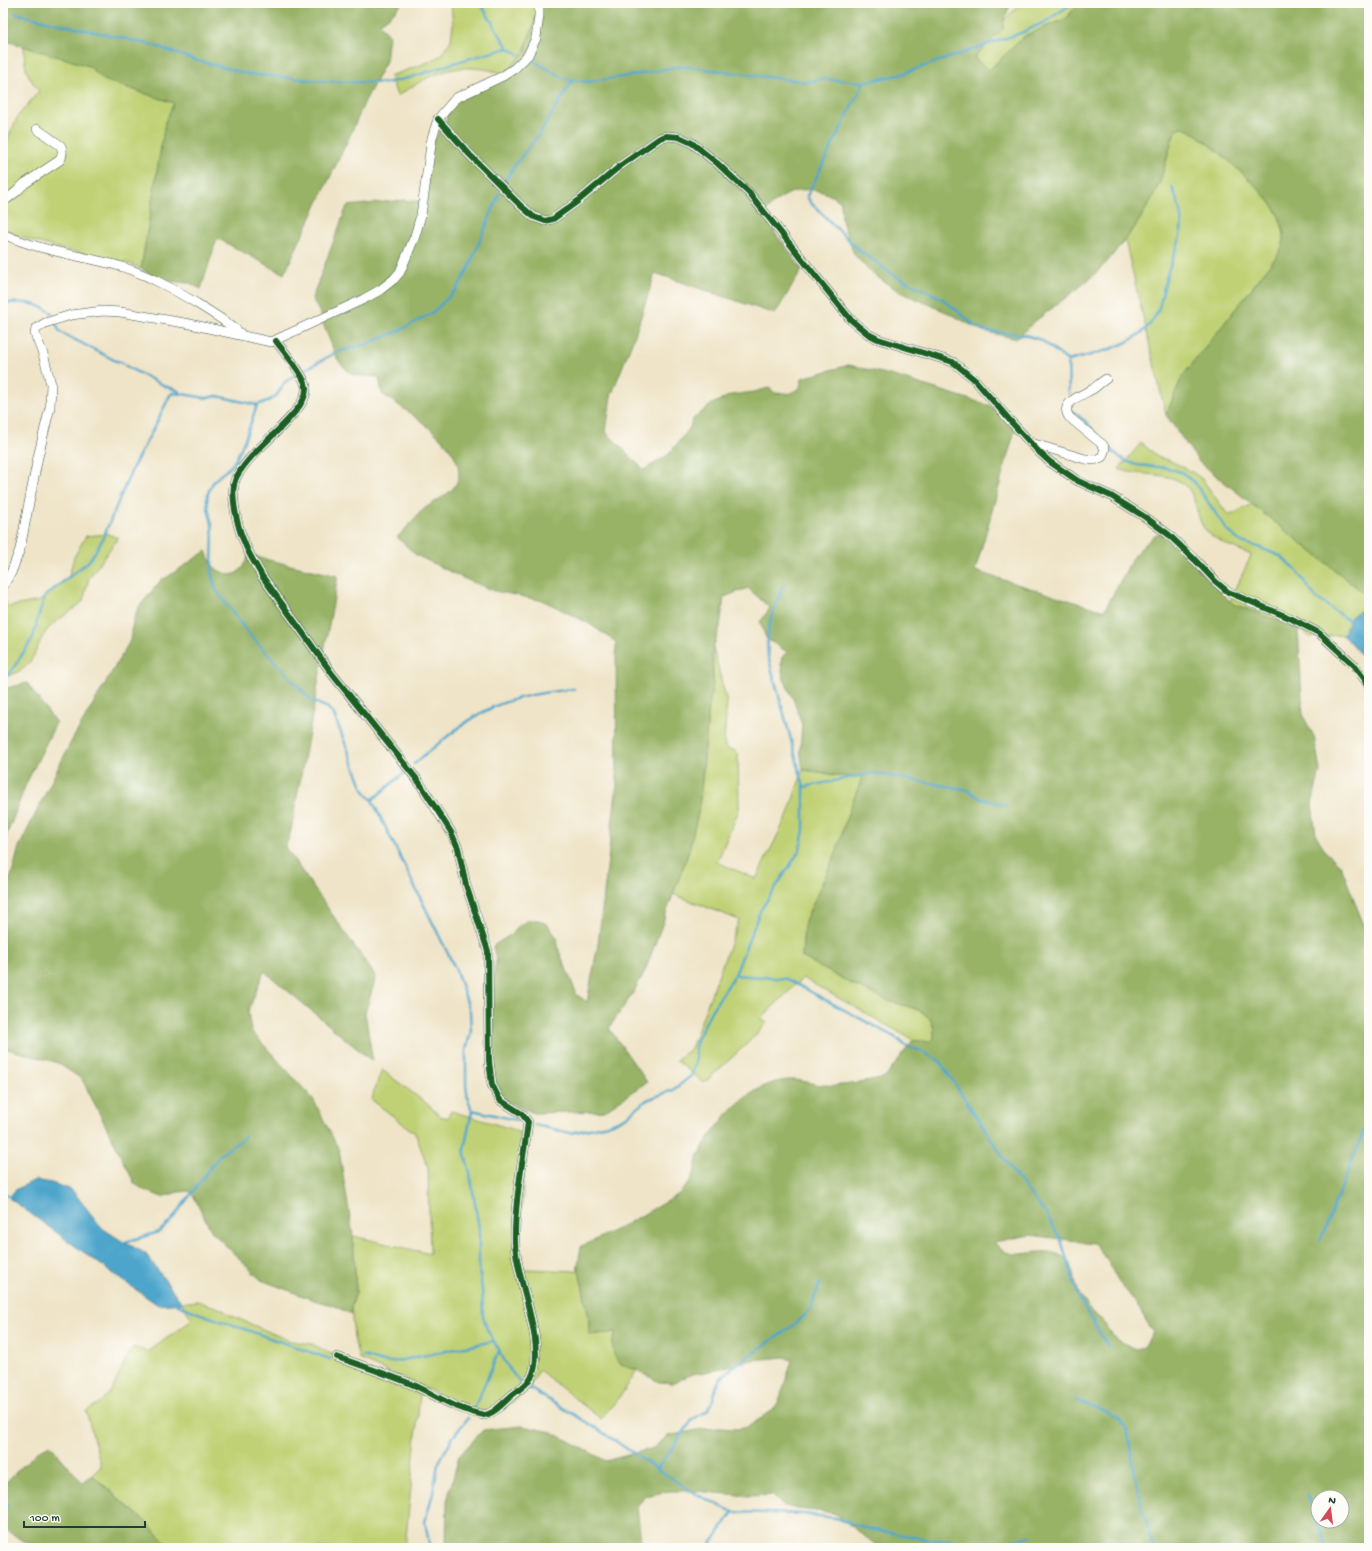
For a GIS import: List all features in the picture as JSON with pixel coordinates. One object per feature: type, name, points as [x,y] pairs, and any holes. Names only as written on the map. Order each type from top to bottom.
[{"type":"street","points":[[3,586],[11,573],[20,549],[38,456],[50,407],[51,384],[43,354],[34,334],[36,329],[45,322],[57,318],[103,311],[154,317],[242,335],[267,342],[276,341],[332,312],[362,300],[380,290],[400,272],[407,258],[421,216],[432,138],[438,119],[456,98],[503,76],[522,62],[530,51],[536,38],[539,3]]},
{"type":"street","points":[[438,119],[521,206],[534,216],[545,221],[553,219],[578,201],[620,166],[660,138],[672,136],[679,137],[692,143],[717,163],[749,193],[859,328],[878,339],[954,362],[975,380],[1050,462],[1078,481],[1110,496],[1146,517],[1168,534],[1228,592],[1292,619],[1319,634],[1354,665],[1369,686]]},
{"type":"street","points":[[3,202],[24,184],[60,160],[62,156],[61,146],[37,129]]},
{"type":"street","points":[[3,234],[57,253],[113,264],[134,270],[192,301],[230,324],[242,335]]},
{"type":"street","points":[[276,341],[301,375],[306,385],[306,390],[301,405],[254,454],[236,477],[234,484],[234,501],[244,543],[262,576],[324,663],[419,782],[451,832],[458,848],[466,885],[488,951],[489,1061],[492,1085],[500,1100],[522,1114],[528,1122],[520,1180],[515,1243],[516,1259],[537,1353],[533,1372],[528,1382],[497,1408],[489,1414],[484,1415],[449,1404],[411,1384],[337,1356]]},
{"type":"street","points":[[1031,443],[1085,459],[1094,460],[1102,457],[1105,449],[1103,445],[1066,412],[1067,408],[1074,399],[1106,379]]},
{"type":"green space","points":[[3,3],[403,3],[379,24],[389,35],[386,61],[364,103],[284,274],[217,238],[201,289],[190,283],[163,281],[141,269],[165,123],[174,103],[104,80],[89,66],[3,40]]},
{"type":"green space","points":[[451,3],[541,3],[524,52],[505,74],[474,68],[448,70],[424,80],[397,96],[390,76],[426,63],[440,56],[451,40],[453,25]]},
{"type":"green space","points":[[541,3],[1011,3],[1004,20],[1003,29],[974,58],[989,70],[1026,35],[1067,18],[1078,3],[1369,3],[1369,597],[1199,462],[1166,415],[1182,377],[1277,256],[1284,241],[1284,234],[1279,217],[1269,201],[1233,164],[1193,132],[1183,127],[1178,129],[1173,136],[1160,182],[1153,197],[1137,224],[1125,240],[1106,263],[1085,283],[1034,322],[1017,339],[983,331],[951,314],[900,292],[870,272],[854,254],[842,221],[841,202],[831,195],[821,191],[800,190],[790,193],[772,204],[764,213],[775,233],[802,270],[775,314],[655,273],[636,332],[611,396],[606,432],[644,470],[668,455],[689,429],[693,419],[712,404],[731,395],[754,392],[769,388],[775,393],[789,394],[800,388],[802,378],[849,365],[894,376],[991,406],[1015,430],[975,571],[1104,611],[1135,554],[1156,534],[1162,534],[1233,604],[1298,628],[1303,716],[1314,736],[1320,770],[1312,804],[1316,835],[1326,852],[1341,866],[1363,923],[1369,930],[1369,1548],[880,1548],[834,1513],[798,1509],[782,1505],[772,1495],[749,1496],[694,1491],[669,1491],[645,1496],[637,1507],[642,1548],[446,1548],[447,1501],[459,1456],[483,1430],[522,1426],[552,1432],[606,1461],[653,1448],[668,1436],[702,1429],[737,1429],[748,1427],[773,1410],[779,1401],[792,1361],[785,1357],[751,1360],[706,1372],[692,1374],[673,1383],[659,1382],[637,1370],[621,1365],[614,1355],[612,1343],[616,1332],[589,1335],[589,1318],[578,1265],[581,1246],[625,1225],[679,1194],[686,1187],[695,1171],[696,1162],[708,1140],[727,1114],[742,1100],[760,1088],[779,1081],[789,1080],[822,1085],[838,1085],[854,1084],[885,1078],[913,1040],[930,1042],[934,1038],[932,1023],[923,1013],[889,1001],[802,957],[805,921],[837,851],[847,816],[861,781],[861,776],[841,776],[803,770],[800,751],[802,725],[794,701],[783,677],[781,664],[782,657],[787,652],[766,638],[760,622],[770,608],[748,588],[724,597],[720,627],[712,651],[713,683],[709,705],[701,791],[698,813],[688,854],[645,971],[633,993],[609,1028],[647,1082],[604,1111],[534,1113],[501,1099],[489,1086],[490,1012],[496,961],[493,946],[510,935],[528,920],[539,920],[548,925],[557,938],[559,951],[577,995],[587,1002],[598,944],[617,784],[616,642],[588,623],[544,601],[495,591],[463,578],[416,555],[397,537],[423,510],[447,494],[456,484],[459,471],[455,458],[447,445],[434,432],[406,410],[382,394],[379,377],[352,375],[341,364],[336,356],[324,326],[323,319],[312,298],[347,206],[405,200],[416,201],[424,206],[433,140],[441,130],[446,131],[447,108],[505,74],[524,52]],"holes":[[[1030,1235],[1094,1243],[1107,1259],[1115,1276],[1135,1302],[1153,1332],[1144,1347],[1136,1349],[1121,1342],[1113,1336],[1080,1296],[1069,1261],[1055,1253],[1008,1253],[994,1242]]]},
{"type":"green space","points":[[1022,3],[1078,3],[1067,18],[1026,35],[989,70],[974,58],[1003,29],[1004,20]]},
{"type":"green space","points":[[24,46],[89,66],[104,80],[174,103],[165,123],[141,269],[121,261],[43,244],[23,238],[3,229],[3,149],[18,116],[39,91],[28,75]]},
{"type":"green space","points":[[1183,127],[1193,132],[1233,164],[1269,201],[1276,210],[1282,225],[1284,241],[1277,256],[1182,377],[1166,415],[1125,240],[1152,198],[1161,176],[1173,137],[1179,129]]},
{"type":"green space","points":[[1141,443],[1160,458],[1168,460],[1191,471],[1202,479],[1226,512],[1231,515],[1252,504],[1369,597],[1369,613],[1359,611],[1351,617],[1343,635],[1310,637],[1298,628],[1230,602],[1251,555],[1226,544],[1214,537],[1204,528],[1201,523],[1194,499],[1184,484],[1169,477],[1135,473],[1119,469]]},
{"type":"green space","points":[[108,534],[118,538],[89,578],[83,601],[49,628],[26,666],[3,678],[3,591],[7,607],[40,601],[69,576],[74,557],[86,536]]},
{"type":"green space","points":[[206,551],[212,565],[215,568],[232,575],[244,567],[249,553],[260,558],[338,576],[290,835],[285,847],[376,977],[365,1013],[373,1062],[264,971],[248,1012],[251,1031],[313,1099],[339,1150],[353,1236],[356,1292],[351,1308],[351,1314],[332,1305],[314,1300],[261,1280],[212,1232],[191,1191],[178,1192],[162,1197],[144,1190],[135,1184],[82,1079],[56,1062],[3,1048],[3,892],[12,874],[19,847],[71,742],[130,641],[133,621],[138,608],[162,579],[166,578]]},
{"type":"green space","points":[[713,647],[727,703],[724,740],[725,747],[730,750],[734,750],[738,754],[739,810],[717,862],[756,879],[788,814],[803,770],[841,776],[861,775],[861,781],[847,816],[837,851],[805,921],[802,957],[889,1001],[923,1013],[929,1018],[933,1026],[934,1038],[930,1042],[913,1040],[803,978],[760,1019],[767,1023],[751,1040],[704,1083],[676,1060],[691,1048],[739,920],[673,894],[688,854],[698,813],[709,705],[713,683]]},
{"type":"green space","points":[[27,683],[56,723],[26,784],[3,845],[3,689]]},
{"type":"green space","points":[[382,1070],[426,1103],[440,1116],[447,1118],[451,1111],[512,1129],[521,1134],[523,1197],[518,1233],[518,1267],[525,1269],[577,1271],[578,1265],[589,1318],[589,1335],[616,1332],[612,1343],[621,1365],[637,1370],[624,1391],[601,1419],[539,1370],[529,1386],[519,1397],[490,1415],[481,1413],[359,1359],[354,1338],[351,1308],[356,1292],[353,1236],[430,1254],[428,1167],[415,1133],[372,1100],[374,1090]]},
{"type":"green space","points":[[197,1301],[222,1309],[230,1315],[290,1341],[312,1344],[394,1386],[404,1386],[420,1394],[405,1548],[171,1548],[147,1523],[92,1475],[101,1466],[86,1411],[102,1400],[112,1390],[133,1347],[148,1352],[192,1320],[182,1303]]},
{"type":"green space","points":[[50,1445],[82,1482],[92,1475],[147,1523],[171,1548],[35,1548],[3,1528],[3,1485],[38,1451]]},
{"type":"water","points":[[1359,611],[1369,613],[1369,661],[1365,659],[1343,635],[1351,617]]},
{"type":"water","points":[[35,1180],[52,1183],[72,1190],[102,1228],[145,1253],[182,1303],[158,1305],[9,1198],[15,1190]]},
{"type":"waterway","points":[[480,3],[508,48],[519,54]]},
{"type":"waterway","points":[[532,60],[563,78],[584,82],[630,76],[675,67],[689,67],[807,82],[821,79],[864,82],[899,75],[1021,33],[1045,22],[1073,3]]},
{"type":"waterway","points":[[15,13],[153,45],[192,59],[248,74],[323,81],[386,83],[412,77],[457,62],[508,48]]},
{"type":"waterway","points":[[505,181],[517,162],[539,135],[572,81]]},
{"type":"waterway","points":[[864,82],[807,196],[810,202],[859,250],[895,276],[943,299],[974,325],[985,331],[1025,335],[1041,340],[1068,361]]},
{"type":"waterway","points":[[1068,361],[1120,345],[1132,339],[1152,322],[1160,305],[1167,274],[1180,237],[1182,220],[1172,187]]},
{"type":"waterway","points":[[306,369],[335,353],[367,344],[399,331],[432,313],[456,290],[467,272],[499,194]]},
{"type":"waterway","points":[[3,303],[34,304],[52,313]]},
{"type":"waterway","points":[[55,322],[60,332],[116,361],[121,362],[129,368],[167,387],[177,390],[182,394]]},
{"type":"waterway","points":[[1068,361],[1069,394]]},
{"type":"waterway","points":[[3,679],[12,670],[33,638],[45,596],[88,562],[95,552],[103,538],[133,467],[170,395],[173,393],[206,398],[217,396],[257,405],[270,400],[277,395],[285,382],[295,375]]},
{"type":"waterway","points":[[257,405],[239,454],[231,466],[214,481],[207,497],[207,505],[213,532],[212,575],[214,583],[216,590],[248,633],[312,701],[328,708],[334,715],[364,791],[372,800],[456,970],[470,1011],[471,1032],[466,1049],[466,1085],[468,1100],[472,1110],[464,1150],[470,1173],[479,1229],[479,1269],[482,1289],[483,1316],[487,1329],[508,1367],[520,1383]]},
{"type":"waterway","points":[[1071,410],[1085,421],[1099,437]]},
{"type":"waterway","points":[[1108,448],[1125,461],[1137,465],[1167,468],[1181,472],[1195,483],[1227,530],[1237,539],[1280,556],[1296,570],[1316,598],[1351,622]]},
{"type":"waterway","points":[[535,1125],[570,1133],[608,1125],[623,1119],[647,1100],[673,1090],[691,1076],[694,1069],[696,1057],[695,1047],[698,1038],[711,1011],[735,975],[760,911],[800,849],[804,829],[804,787],[768,656],[767,646],[773,612],[783,586]]},
{"type":"waterway","points":[[414,764],[460,727],[491,708],[511,700],[531,695],[574,689]]},
{"type":"waterway","points":[[804,787],[873,773],[968,790],[981,799],[1006,805]]},
{"type":"waterway","points":[[372,800],[403,774]]},
{"type":"waterway","points":[[735,975],[787,979],[898,1039],[906,1046],[921,1051],[939,1060],[1015,1175],[1046,1214],[1061,1240],[1079,1299],[1108,1346]]},
{"type":"waterway","points":[[472,1110],[521,1121]]},
{"type":"waterway","points":[[1320,1241],[1362,1136],[1369,1113]]},
{"type":"waterway","points":[[122,1243],[159,1232],[171,1221],[220,1155],[245,1137]]},
{"type":"waterway","points":[[3,1193],[13,1198]]},
{"type":"waterway","points":[[657,1469],[693,1419],[707,1411],[712,1403],[717,1385],[722,1377],[733,1367],[798,1322],[810,1310],[820,1283]]},
{"type":"waterway","points":[[174,1302],[201,1314],[330,1359]]},
{"type":"waterway","points":[[363,1356],[383,1362],[393,1362],[494,1341]]},
{"type":"waterway","points":[[474,1409],[499,1351]]},
{"type":"waterway","points":[[529,1388],[596,1428],[696,1494],[733,1512],[803,1514],[835,1518],[869,1529],[926,1539],[967,1543],[1003,1543],[1031,1536]]},
{"type":"waterway","points":[[1076,1400],[1108,1413],[1120,1420],[1127,1428],[1137,1487],[1153,1548]]},
{"type":"waterway","points":[[430,1548],[425,1522],[433,1493],[438,1464],[453,1437],[468,1418]]},
{"type":"waterway","points":[[1308,1496],[1325,1548]]},
{"type":"waterway","points":[[3,1512],[8,1504]]},
{"type":"waterway","points":[[708,1548],[733,1512]]},
{"type":"cycle path","points":[[438,119],[470,155],[521,206],[534,217],[545,221],[553,219],[578,201],[620,166],[660,138],[666,136],[679,137],[692,143],[717,163],[749,193],[851,320],[868,334],[878,339],[953,362],[975,380],[1013,424],[1050,462],[1078,481],[1111,496],[1145,517],[1168,534],[1228,592],[1292,619],[1319,633],[1354,665],[1369,685]]},
{"type":"cycle path","points":[[276,341],[302,377],[305,382],[306,391],[303,401],[296,410],[287,421],[256,451],[237,476],[233,491],[235,510],[242,537],[248,552],[262,576],[333,675],[419,782],[451,832],[458,848],[466,885],[488,951],[489,1061],[492,1085],[500,1100],[522,1114],[528,1122],[517,1198],[515,1243],[520,1276],[534,1331],[536,1349],[535,1365],[529,1381],[502,1405],[484,1415],[457,1407],[416,1386],[337,1357]]}]
